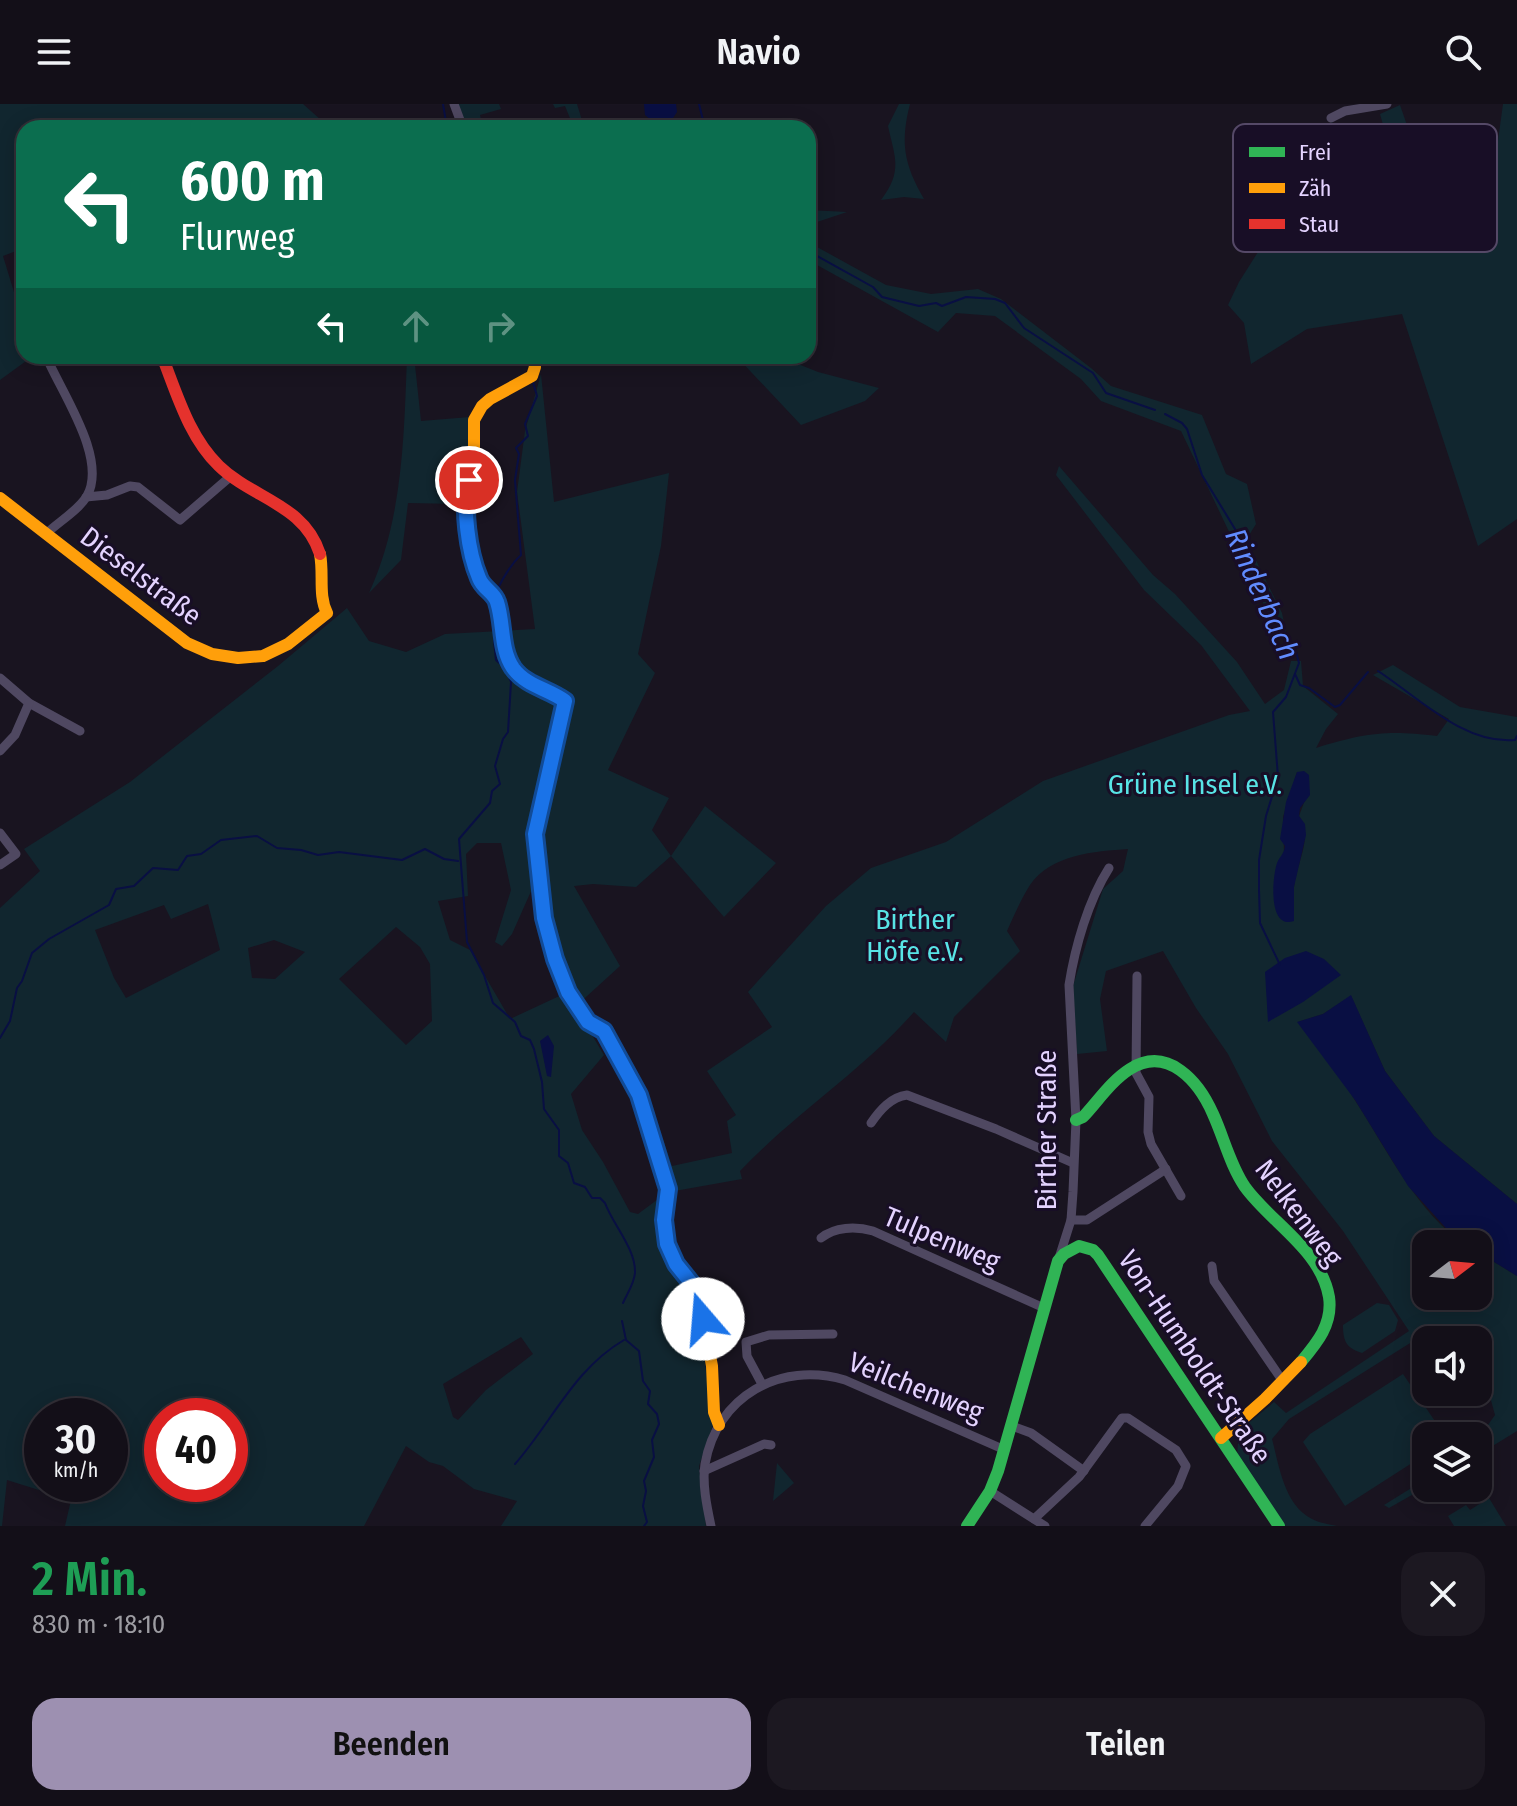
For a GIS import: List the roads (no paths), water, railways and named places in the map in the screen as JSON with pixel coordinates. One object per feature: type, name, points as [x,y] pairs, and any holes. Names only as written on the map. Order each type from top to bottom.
[{"type":"street","points":[[1331,118],[1345,111],[1387,104]]},
{"type":"street","points":[[46,534],[86,497],[92,479],[91,456],[50,364]]},
{"type":"street","points":[[165,364],[182,410],[201,444],[231,476]]},
{"type":"street","points":[[534,364],[532,376],[490,399],[474,420],[474,456],[465,501],[467,524],[479,578],[495,596],[505,649],[514,669],[532,684],[565,701],[535,834],[544,918],[568,992],[588,1022],[604,1031],[639,1095],[668,1189],[664,1220],[667,1244],[676,1264],[696,1289],[712,1366],[714,1412],[719,1425],[704,1471],[711,1526]]},
{"type":"street","name":"Dieselstraße","points":[[0,498],[187,643],[208,654],[246,660],[267,655],[286,646],[327,613],[321,602],[323,579],[320,554],[311,534],[290,510],[231,476],[180,520],[138,487],[130,486],[107,495],[86,497]]},
{"type":"street","points":[[0,678],[29,703],[80,731]]},
{"type":"street","points":[[0,751],[15,735],[29,703]]},
{"type":"street","points":[[0,833],[16,854],[0,865]]},
{"type":"street","name":"Birther Straße","points":[[967,1526],[990,1491],[1005,1450],[1071,1220],[1076,1120],[1069,985],[1097,887],[1109,868]]},
{"type":"street","points":[[1137,976],[1136,1073],[1149,1097],[1148,1132],[1151,1144],[1181,1196]]},
{"type":"street","name":"Nelkenweg","points":[[1135,1065],[1145,1061],[1162,1061],[1190,1078],[1214,1113],[1232,1163],[1247,1188],[1322,1276],[1329,1306],[1326,1331],[1318,1345],[1221,1438]]},
{"type":"street","points":[[1076,1120],[1083,1117],[1135,1065]]},
{"type":"street","points":[[871,1123],[899,1096],[907,1095],[1073,1163]]},
{"type":"street","points":[[1071,1220],[1087,1220],[1166,1169]]},
{"type":"street","name":"Tulpenweg","points":[[821,1238],[829,1232],[844,1229],[873,1231],[1044,1308]]},
{"type":"street","name":"Von-Humboldt-Straße","points":[[1058,1261],[1079,1246],[1098,1255],[1279,1526]]},
{"type":"street","points":[[1212,1266],[1214,1281],[1282,1380]]},
{"type":"street","name":"Veilchenweg","points":[[762,1384],[747,1356],[746,1342],[778,1334],[833,1334]]},
{"type":"street","name":"Veilchenweg","points":[[719,1425],[762,1384],[798,1374],[831,1376],[859,1385],[1005,1450]]},
{"type":"street","points":[[1034,1519],[1084,1471],[1122,1418],[1128,1418],[1176,1450],[1186,1466],[1178,1486],[1145,1526]]},
{"type":"street","points":[[1012,1426],[1031,1433],[1084,1471]]},
{"type":"street","points":[[704,1471],[764,1444],[771,1445]]},
{"type":"street","points":[[990,1491],[1045,1526]]},
{"type":"waterway","points":[[443,104],[446,120]]},
{"type":"waterway","name":"Rinderbach","points":[[699,104],[703,120]]},
{"type":"waterway","name":"Rinderbach","points":[[816,255],[873,287],[882,297],[919,306],[936,303],[942,306],[966,297],[995,299],[1005,303],[1024,328],[1093,373],[1106,393],[1155,410]]},
{"type":"waterway","points":[[497,590],[521,555],[515,480],[519,454],[516,448],[528,436],[525,424],[537,396],[533,382]]},
{"type":"waterway","name":"Rinderbach","points":[[1165,414],[1187,429],[1202,475],[1246,547],[1275,604],[1277,622],[1296,652],[1299,663],[1286,697],[1273,712],[1278,777],[1266,816],[1259,860],[1260,923],[1280,965]]},
{"type":"waterway","points":[[496,628],[496,660],[506,669],[511,682],[508,732],[495,766],[500,784],[492,791],[490,803],[459,839],[467,942],[484,975],[493,1003],[515,1022],[521,1036],[530,1040],[534,1049],[542,1082],[544,1109],[559,1130],[559,1156],[568,1163],[574,1183],[585,1187],[592,1198],[600,1198],[605,1203],[632,1255],[635,1273],[623,1303]]},
{"type":"waterway","points":[[1378,671],[1460,727],[1496,740],[1515,740],[1517,736]]},
{"type":"waterway","points":[[1295,674],[1300,685],[1335,707],[1368,672]]},
{"type":"waterway","points":[[0,1038],[10,1021],[17,988],[32,953],[49,939],[109,905],[116,889],[134,886],[153,868],[178,870],[187,856],[201,854],[221,840],[257,836],[277,848],[318,855],[339,852],[402,860],[425,849],[444,859],[458,861]]},
{"type":"waterway","points":[[622,1321],[626,1340],[639,1351],[643,1381],[650,1391],[648,1404],[657,1414],[659,1424],[652,1440],[654,1457],[644,1481],[643,1506],[647,1522],[644,1526]]},
{"type":"waterway","points":[[515,1464],[577,1381],[606,1352],[624,1340]]},
{"type":"park label","name":"Grüne Insel e.V.","points":[[1195,784]]},
{"type":"park label","name":"Birther Höfe e.V.","points":[[915,935]]}]
